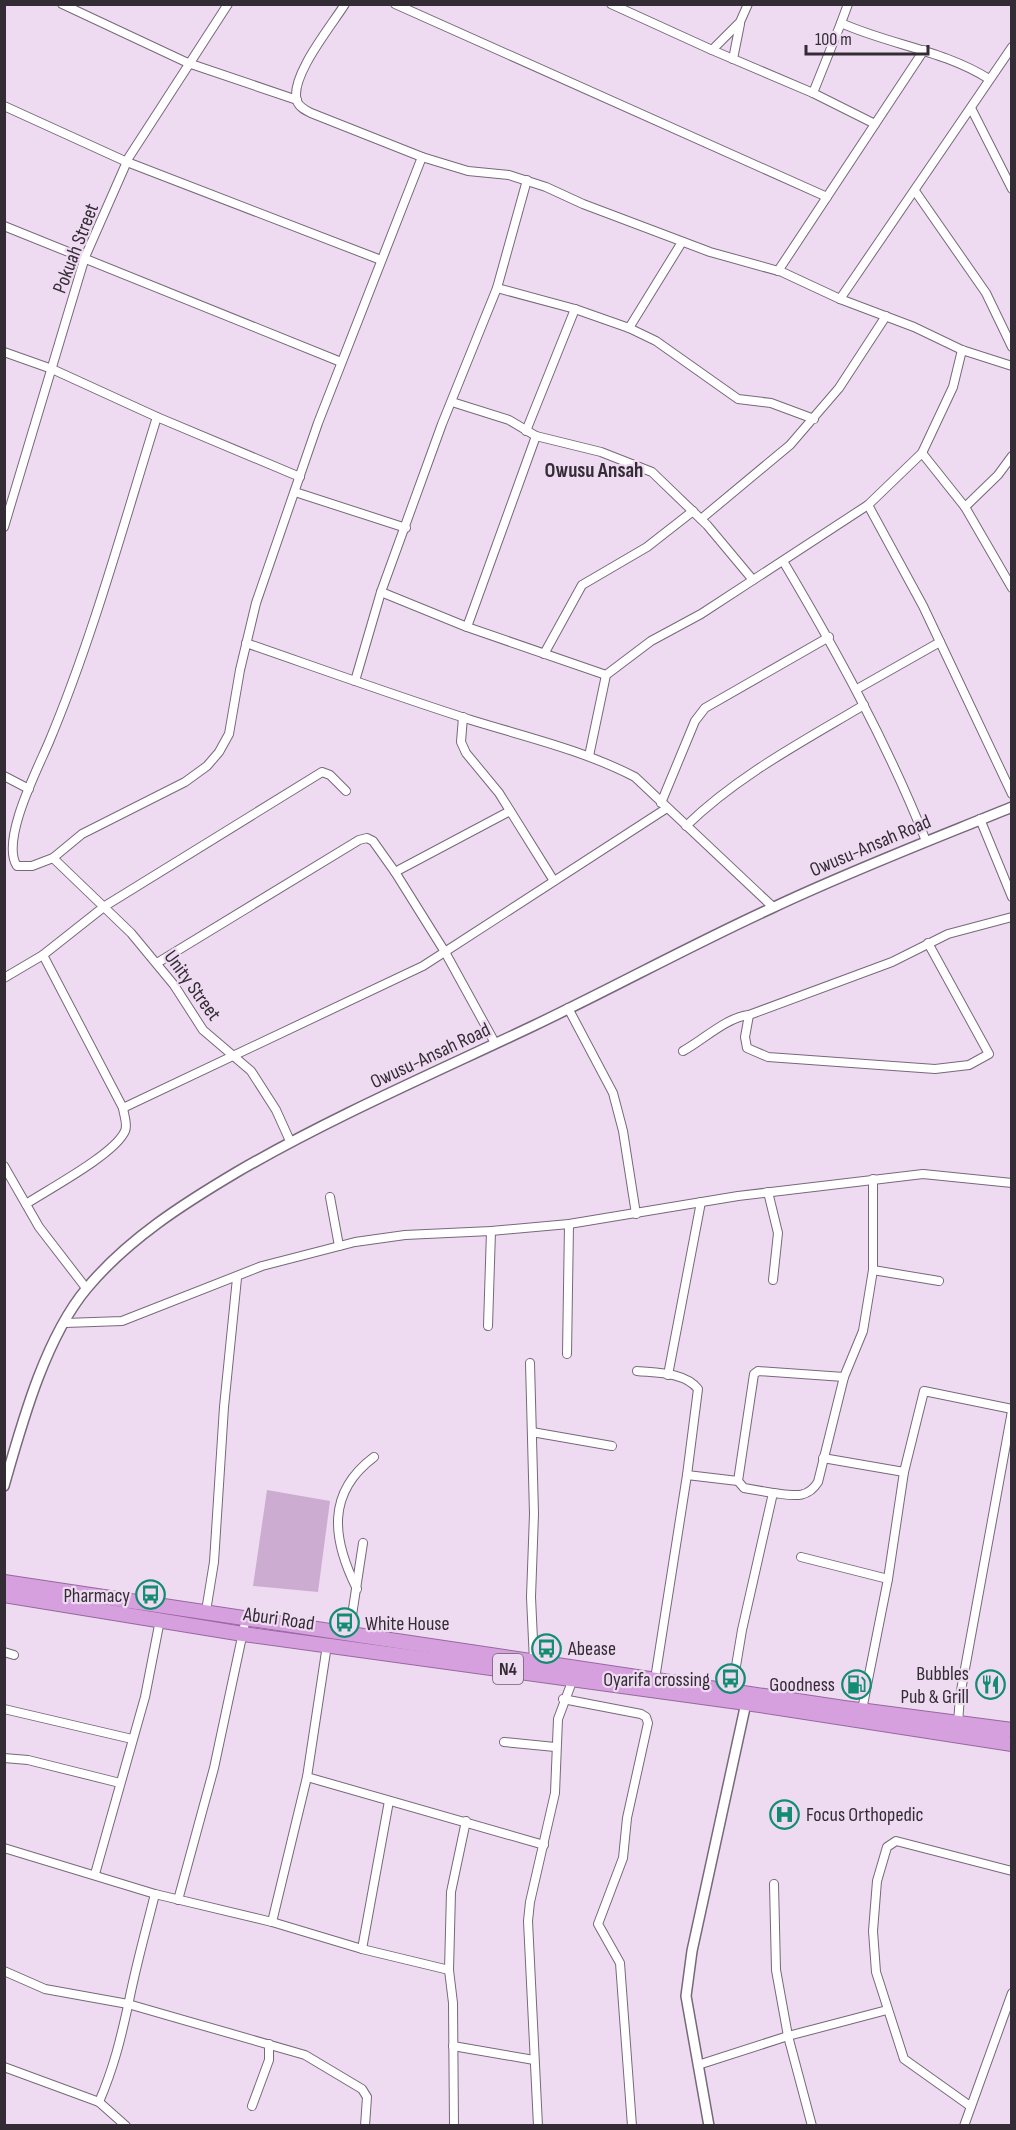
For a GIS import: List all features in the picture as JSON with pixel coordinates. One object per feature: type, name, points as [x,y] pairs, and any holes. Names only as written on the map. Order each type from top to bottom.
[{"type":"highway","name":"Aburi Road","points":[[4,1582],[862,1710],[1011,1744]]},
{"type":"highway","name":"Aburi Road","points":[[4,1595],[243,1634],[746,1703],[941,1727],[958,1723],[1011,1730]]},
{"type":"street","points":[[62,4],[188,63],[297,100]]},
{"type":"street","name":"Pokuah Street","points":[[4,527],[85,257],[127,162],[188,63],[228,4]]},
{"type":"street","points":[[345,4],[303,69],[296,85],[297,100],[301,108],[422,157],[468,171],[509,175],[528,180],[682,242],[778,271],[962,350],[1011,366]]},
{"type":"street","points":[[395,4],[827,197]]},
{"type":"street","points":[[611,4],[813,93],[875,124]]},
{"type":"street","points":[[733,59],[740,22],[748,4]]},
{"type":"street","points":[[813,93],[848,4]]},
{"type":"street","points":[[712,50],[740,22]]},
{"type":"street","points":[[841,23],[965,64],[989,79]]},
{"type":"street","points":[[778,271],[924,50]]},
{"type":"street","points":[[840,299],[989,79],[1010,53]]},
{"type":"street","points":[[4,106],[127,162],[381,260]]},
{"type":"street","points":[[971,108],[1011,189]]},
{"type":"street","points":[[157,417],[74,683],[29,789],[13,836],[13,860],[17,866],[26,867],[53,858],[82,834],[170,790],[207,766],[229,734],[256,603],[341,362],[422,157]]},
{"type":"street","points":[[355,681],[381,592],[496,288],[528,180]]},
{"type":"street","points":[[915,191],[986,293],[1011,347]]},
{"type":"street","points":[[4,226],[341,362]]},
{"type":"street","points":[[629,328],[682,242]]},
{"type":"street","points":[[496,288],[575,309],[629,328],[656,341],[738,399],[771,403],[814,419]]},
{"type":"street","points":[[526,431],[575,309]]},
{"type":"street","points":[[702,519],[779,457],[814,419],[854,368],[886,316]]},
{"type":"street","points":[[589,756],[606,675],[651,641],[753,580],[868,505],[921,453],[953,387],[962,350]]},
{"type":"street","points":[[4,352],[51,369],[157,417],[300,477]]},
{"type":"street","points":[[452,402],[509,420],[536,436],[601,452],[646,469],[702,519],[753,580]]},
{"type":"street","points":[[467,627],[536,436]]},
{"type":"street","points":[[921,453],[965,507],[1011,588]]},
{"type":"street","points":[[965,507],[998,475],[1011,458]]},
{"type":"street","points":[[295,492],[406,528]]},
{"type":"street","points":[[868,505],[940,642],[1011,794]]},
{"type":"street","points":[[544,654],[582,585],[647,547],[693,512]]},
{"type":"street","points":[[783,561],[829,637],[901,777],[926,841]]},
{"type":"street","points":[[381,592],[467,627],[606,675]]},
{"type":"street","points":[[123,1108],[423,966],[554,881],[664,805],[695,722],[705,708],[829,637]]},
{"type":"street","points":[[856,689],[940,642]]},
{"type":"street","points":[[246,643],[463,717],[589,756],[635,777],[773,907]]},
{"type":"street","points":[[686,826],[710,803],[777,756],[864,705]]},
{"type":"street","points":[[463,717],[460,742],[510,810],[554,881]]},
{"type":"street","points":[[4,978],[43,955],[105,906],[322,772],[330,775],[346,791]]},
{"type":"street","points":[[4,776],[29,789]]},
{"type":"street","name":"Owusu-Ansah Road","points":[[4,1486],[33,1393],[65,1323],[86,1288],[167,1216],[290,1141],[773,907],[1011,807]]},
{"type":"street","points":[[395,872],[510,810]]},
{"type":"street","points":[[980,819],[1011,897]]},
{"type":"street","points":[[157,963],[363,838],[373,841],[395,872],[446,952],[495,1043]]},
{"type":"street","name":"Unity Street","points":[[53,858],[105,906],[157,963],[203,1030],[251,1071],[290,1141]]},
{"type":"street","points":[[683,1051],[705,1039],[737,1016],[749,1015],[892,962],[948,934],[1011,916]]},
{"type":"street","points":[[749,1015],[745,1038],[747,1048],[768,1057],[935,1069],[969,1065],[989,1054],[928,943]]},
{"type":"street","points":[[26,1204],[100,1156],[120,1138],[126,1125],[123,1108],[43,955]]},
{"type":"street","points":[[568,1008],[613,1093],[623,1131],[636,1214]]},
{"type":"street","points":[[4,1166],[45,1235],[86,1288]]},
{"type":"street","points":[[65,1323],[122,1321],[237,1278],[262,1266],[339,1246],[405,1235],[569,1224],[768,1192],[923,1174],[1011,1183]]},
{"type":"street","points":[[687,1474],[738,1481],[744,1488],[803,1496],[810,1492],[818,1482],[838,1409],[844,1377],[863,1331],[873,1270],[873,1179]]},
{"type":"street","points":[[768,1192],[778,1233],[773,1280]]},
{"type":"street","points":[[330,1197],[339,1246]]},
{"type":"street","points":[[668,1375],[701,1202]]},
{"type":"street","points":[[567,1354],[569,1224]]},
{"type":"street","points":[[488,1326],[491,1231]]},
{"type":"street","points":[[873,1270],[939,1281]]},
{"type":"street","points":[[206,1611],[214,1562],[224,1407],[237,1278]]},
{"type":"street","points":[[530,1363],[534,1514],[531,1597],[534,1662]]},
{"type":"street","points":[[637,1371],[688,1380],[698,1389],[655,1679]]},
{"type":"street","points":[[738,1481],[754,1374],[758,1371],[844,1377]]},
{"type":"street","points":[[862,1710],[888,1579],[904,1472],[924,1391],[1011,1410],[960,1696],[958,1723]]},
{"type":"street","points":[[532,1432],[612,1446]]},
{"type":"street","points":[[357,1588],[344,1556],[336,1524],[340,1503],[351,1478],[374,1457]]},
{"type":"street","points":[[823,1458],[904,1472]]},
{"type":"street","points":[[732,1690],[742,1630],[773,1493]]},
{"type":"street","points":[[349,1635],[363,1543]]},
{"type":"street","points":[[801,1557],[888,1579]]},
{"type":"street","points":[[178,1899],[214,1768],[246,1618]]},
{"type":"street","points":[[95,1874],[150,1675],[160,1620]]},
{"type":"street","points":[[272,1922],[307,1777],[327,1645]]},
{"type":"street","points":[[4,1652],[14,1655]]},
{"type":"street","points":[[538,2126],[528,1921],[530,1902],[557,1778],[555,1747],[563,1699],[573,1679]]},
{"type":"street","points":[[563,1699],[641,1714],[646,1717],[648,1724],[627,1818],[623,1858],[598,1924],[620,1963],[632,2126]]},
{"type":"street","points":[[709,2126],[687,2011],[687,1989],[692,1951],[746,1703]]},
{"type":"street","points":[[4,1710],[132,1739]]},
{"type":"street","points":[[504,1742],[555,1747]]},
{"type":"street","points":[[4,1758],[28,1760],[120,1783]]},
{"type":"street","points":[[307,1777],[544,1845]]},
{"type":"street","points":[[362,1949],[389,1801]]},
{"type":"street","points":[[454,2126],[449,1970],[451,1892],[466,1821]]},
{"type":"street","points":[[970,2106],[904,2059],[876,1972],[873,1931],[877,1881],[883,1857],[891,1842],[909,1842],[1011,1871]]},
{"type":"street","points":[[4,1848],[155,1894],[272,1922],[362,1949],[449,1970]]},
{"type":"street","points":[[774,1884],[776,1970],[788,2036],[812,2126]]},
{"type":"street","points":[[99,2102],[120,2049],[128,2004],[155,1894]]},
{"type":"street","points":[[4,1971],[45,1989],[128,2004],[306,2055],[362,2089],[367,2097],[365,2126]]},
{"type":"street","points":[[964,2126],[1011,1993]]},
{"type":"street","points":[[698,2065],[788,2036],[887,2010]]},
{"type":"street","points":[[252,2106],[269,2060],[269,2044]]},
{"type":"street","points":[[453,2046],[534,2060]]},
{"type":"street","points":[[4,2067],[99,2102],[126,2126]]},
{"type":"shaded area","points":[[267,1490],[330,1501],[318,1592],[253,1586]]},
{"type":"place","name":"Pharmacy","points":[[151,1595]]},
{"type":"place","name":"White House","points":[[344,1623]]},
{"type":"place","name":"Abease","points":[[547,1648]]},
{"type":"place","name":"Oyarifa crossing","points":[[731,1679]]},
{"type":"place","name":"Goodness","points":[[856,1684]]},
{"type":"place","name":"Bubbles Pub & Grill","points":[[990,1685]]},
{"type":"place","name":"Focus Orthopedic","points":[[785,1814]]},
{"type":"district","name":"Owusu Ansah","points":[[594,470]]}]
